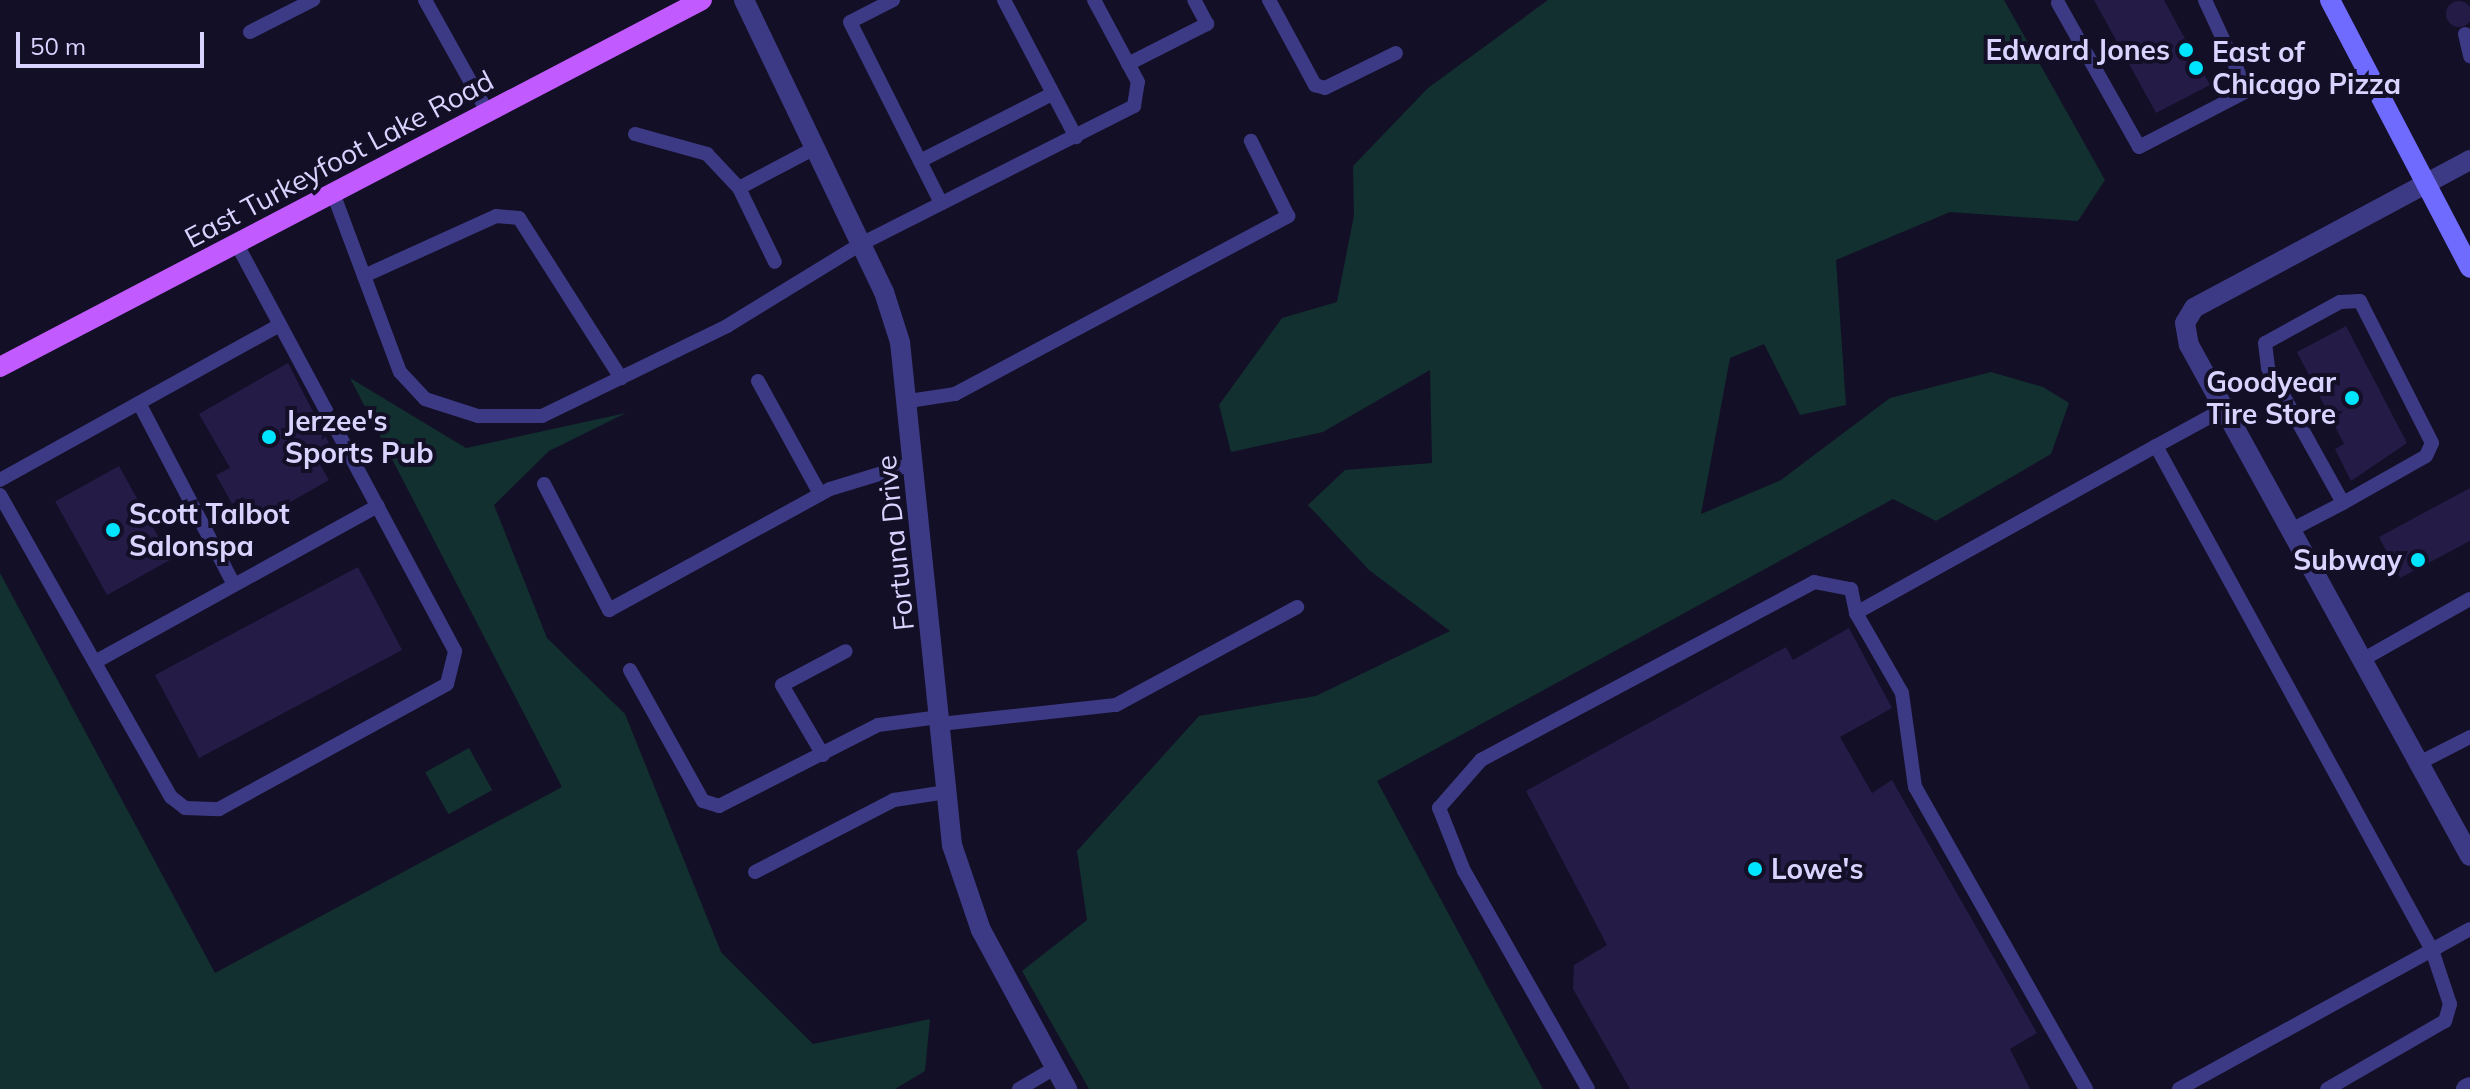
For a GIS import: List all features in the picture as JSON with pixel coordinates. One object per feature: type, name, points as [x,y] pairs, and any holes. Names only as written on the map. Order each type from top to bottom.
[{"type":"main road","name":"East Turkeyfoot Lake Road","points":[[0,367],[702,0]]},
{"type":"main road","points":[[2330,0],[2470,268]]},
{"type":"street","name":"Fortuna Drive","points":[[744,0],[811,150],[861,244],[900,342],[909,401],[946,792],[964,890],[1067,1089]]},
{"type":"street","points":[[2470,160],[2187,315],[2189,345],[2470,856]]},
{"type":"lane","points":[[250,32],[313,0]]},
{"type":"lane","points":[[425,0],[488,113]]},
{"type":"lane","points":[[893,0],[850,22],[941,203]]},
{"type":"lane","points":[[1004,0],[1076,137]]},
{"type":"lane","points":[[333,193],[400,372],[425,399],[517,420],[621,378],[727,326],[861,244],[1134,106],[1138,82],[1094,0]]},
{"type":"lane","points":[[1128,64],[1207,24],[1194,0]]},
{"type":"lane","points":[[1269,0],[1315,85],[1325,88],[1396,53]]},
{"type":"lane","points":[[2058,3],[2139,147],[2247,91],[2205,0]]},
{"type":"lane","points":[[2465,34],[2470,56]]},
{"type":"lane","points":[[920,161],[1052,94]]},
{"type":"lane","points":[[635,134],[707,154],[739,188],[775,262]]},
{"type":"lane","points":[[909,401],[955,394],[1288,216],[1251,141]]},
{"type":"lane","points":[[739,188],[811,150]]},
{"type":"lane","points":[[364,276],[496,216],[519,218],[621,378]]},
{"type":"lane","points":[[0,495],[171,797],[201,813],[447,684],[455,651],[237,244]]},
{"type":"lane","points":[[2291,530],[2343,503],[2426,456],[2432,443],[2360,301],[2340,302],[2265,343],[2268,368],[2343,503]]},
{"type":"lane","points":[[0,480],[280,325]]},
{"type":"lane","points":[[758,381],[820,494]]},
{"type":"lane","points":[[139,403],[234,585]]},
{"type":"lane","points":[[1856,613],[2224,409]]},
{"type":"lane","points":[[2156,446],[2432,950],[2450,1004],[2445,1021],[2327,1089]]},
{"type":"lane","points":[[544,484],[609,610],[820,494],[915,463]]},
{"type":"lane","points":[[95,662],[378,506]]},
{"type":"lane","points":[[1588,1089],[1464,871],[1439,808],[1481,760],[1814,582],[1851,589],[1856,613],[1902,693],[1915,787],[2086,1089]]},
{"type":"lane","points":[[2362,660],[2470,599]]},
{"type":"lane","points":[[630,670],[703,801],[719,806],[878,725],[1116,705],[1297,607]]},
{"type":"lane","points":[[823,755],[782,685],[846,651]]},
{"type":"lane","points":[[2419,763],[2470,737]]},
{"type":"lane","points":[[755,872],[894,800],[946,792]]},
{"type":"lane","points":[[2179,1089],[2470,929]]},
{"type":"lane","points":[[1019,1089],[1055,1068]]},
{"type":"green space","points":[[1548,0],[2004,0],[2105,180],[2078,221],[1950,212],[1836,260],[1846,405],[1800,415],[1764,344],[1730,358],[1701,514],[1781,480],[1890,398],[1991,372],[2043,387],[2069,403],[2051,454],[1936,521],[1893,499],[1377,781],[1543,1089],[1089,1089],[1022,971],[1087,920],[1077,851],[1199,716],[1316,696],[1450,631],[1369,570],[1308,505],[1345,470],[1432,463],[1430,370],[1323,432],[1231,452],[1219,405],[1282,318],[1337,302],[1354,215],[1353,166],[1428,88]]},
{"type":"green space","points":[[350,378],[466,448],[626,413],[549,451],[494,505],[547,638],[625,714],[721,952],[813,1044],[930,1019],[925,1071],[895,1089],[0,1089],[0,573],[215,973],[562,787]]},
{"type":"green space","points":[[469,748],[492,790],[449,814],[425,772]]},
{"type":"building","points":[[2094,0],[2164,0],[2210,85],[2156,113]]},
{"type":"building","points":[[2459,1],[2468,5],[2472,14],[2468,23],[2459,27],[2450,23],[2446,14],[2450,5]]},
{"type":"building","name":"Goodyear Tire Store","points":[[2346,326],[2407,443],[2351,481],[2335,449],[2344,444],[2297,352]]},
{"type":"building","name":"Jerzee's Sports Pub","points":[[288,363],[329,443],[313,452],[329,480],[257,521],[243,497],[232,504],[216,475],[230,468],[199,414]]},
{"type":"building","name":"Scott Talbot Salonspa","points":[[119,466],[171,560],[107,595],[55,501]]},
{"type":"building","points":[[2470,488],[2470,541],[2400,578],[2379,537]]},
{"type":"building","points":[[358,567],[402,650],[199,758],[155,675]]},
{"type":"building","name":"Lowe's","points":[[1849,628],[1892,708],[1840,737],[1872,793],[1892,780],[2037,1033],[2010,1049],[2030,1089],[1630,1089],[1573,989],[1574,965],[1607,945],[1526,791],[1786,647],[1793,660]]},
{"type":"place","name":"Edward Jones","points":[[2186,50]]},
{"type":"place","name":"East of Chicago Pizza","points":[[2196,68]]},
{"type":"place","name":"Goodyear Tire Store","points":[[2352,398]]},
{"type":"place","name":"Jerzee's Sports Pub","points":[[269,437]]},
{"type":"place","name":"Scott Talbot Salonspa","points":[[113,530]]},
{"type":"place","name":"Subway","points":[[2418,560]]},
{"type":"place","name":"Lowe's","points":[[1755,869]]}]
